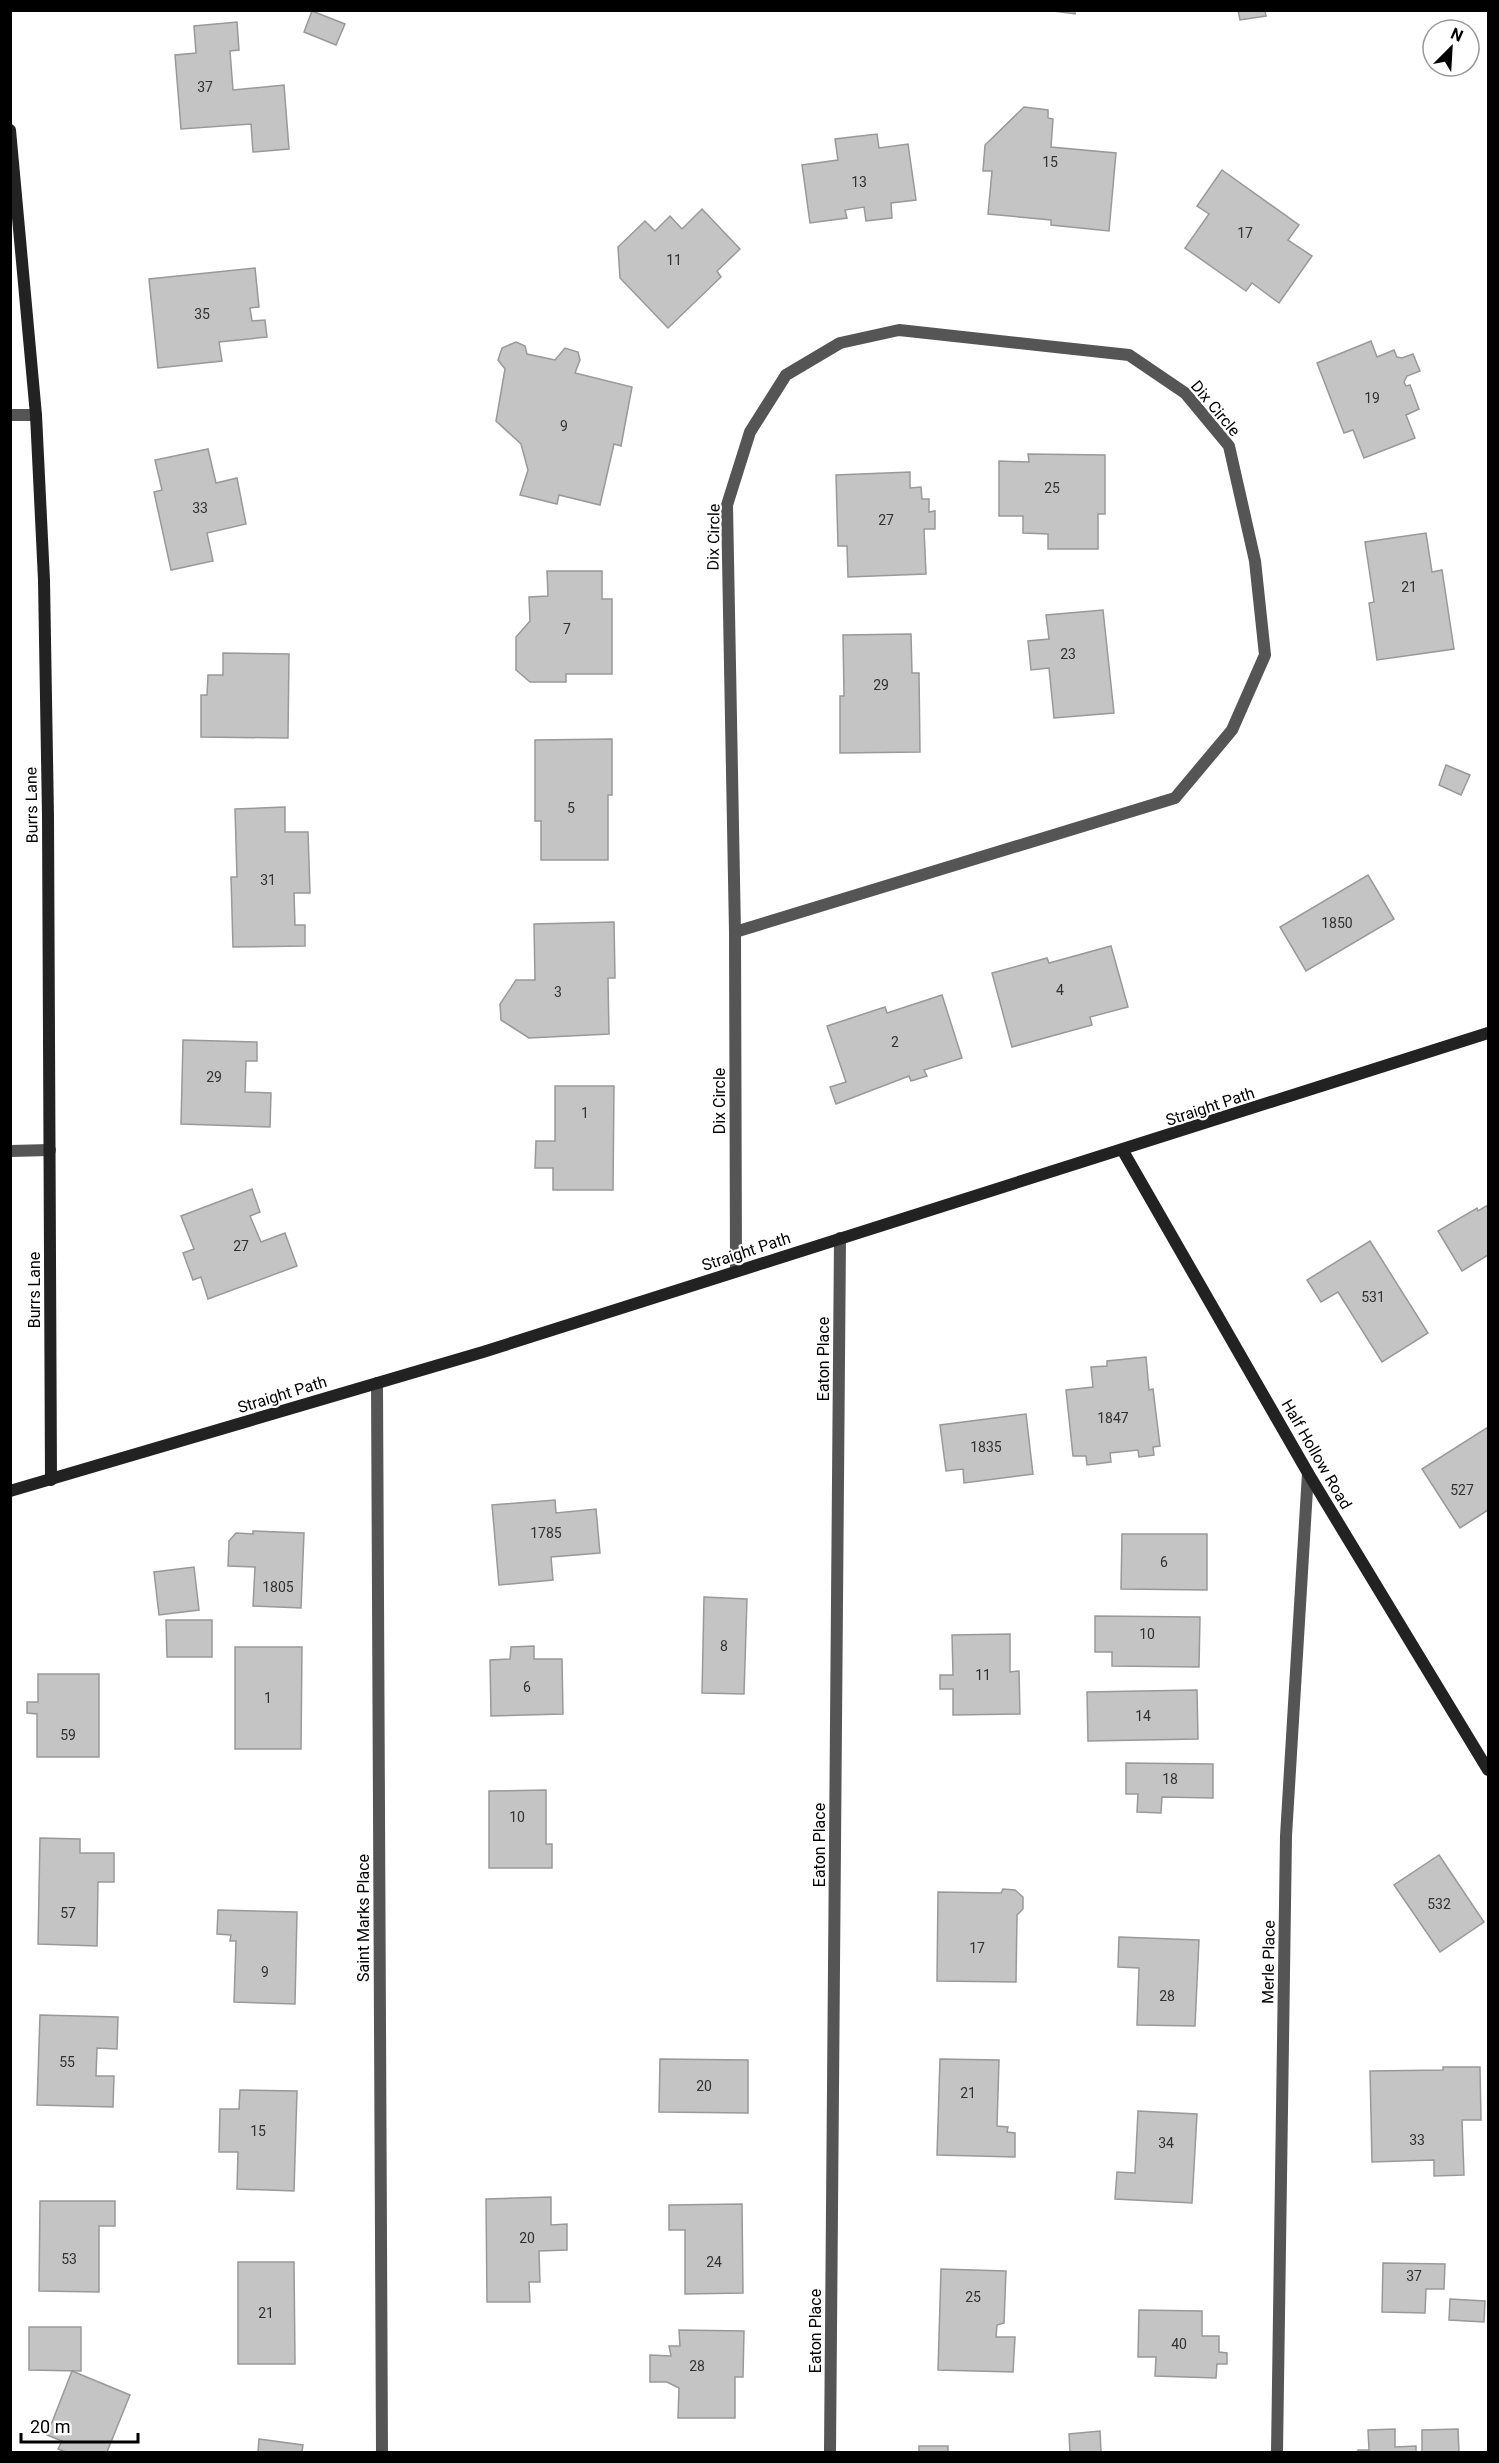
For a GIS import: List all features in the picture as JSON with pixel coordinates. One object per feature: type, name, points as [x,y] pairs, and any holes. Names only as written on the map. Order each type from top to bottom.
[{"type":"street","name":"Burrs Lane","points":[[10,130],[36,415],[45,639],[51,1480]]},
{"type":"street","name":"Dix Circle","points":[[735,932],[1175,798],[1232,730],[1265,655],[1255,561],[1229,446],[1185,393],[1129,355],[899,330],[840,343],[786,375],[750,432],[728,505],[735,932],[736,1271]]},
{"type":"street","points":[[10,415],[36,415]]},
{"type":"street","name":"Straight Path","points":[[10,1491],[377,1383],[1123,1151],[1488,1033]]},
{"type":"street","points":[[10,1151],[50,1150]]},
{"type":"street","name":"Half Hollow Road","points":[[1123,1151],[1308,1473],[1488,1770]]},
{"type":"street","name":"Eaton Place","points":[[830,2452],[840,1238]]},
{"type":"street","name":"Saint Marks Place","points":[[377,1383],[382,2452]]},
{"type":"street","name":"Merle Place","points":[[1277,2452],[1286,1836],[1308,1473]]},
{"type":"building","points":[[1046,10],[1075,10],[1075,14]]},
{"type":"building","points":[[1238,10],[1265,10],[1266,16],[1240,20]]},
{"type":"building","points":[[312,11],[345,24],[336,45],[304,32]]},
{"type":"building","points":[[237,22],[239,50],[230,51],[233,90],[284,85],[289,149],[253,152],[251,124],[181,129],[175,55],[196,53],[194,26]]},
{"type":"building","points":[[1024,107],[1048,110],[1048,118],[1053,119],[1051,147],[1116,153],[1109,231],[1051,225],[1051,220],[988,214],[992,171],[983,171],[985,145]]},
{"type":"building","points":[[877,134],[879,148],[908,144],[916,200],[891,203],[892,218],[866,221],[864,207],[845,210],[847,218],[810,223],[802,165],[838,160],[835,139]]},
{"type":"building","points":[[1222,170],[1299,225],[1288,240],[1312,256],[1279,303],[1252,283],[1246,291],[1185,248],[1209,214],[1197,206]]},
{"type":"building","points":[[702,209],[740,249],[717,271],[721,277],[668,328],[620,278],[618,247],[645,221],[655,231],[670,216],[682,229]]},
{"type":"building","points":[[255,268],[259,307],[250,308],[252,321],[265,320],[267,337],[219,342],[222,361],[158,368],[149,279]]},
{"type":"building","points":[[1371,341],[1377,357],[1394,350],[1397,357],[1402,358],[1413,354],[1420,371],[1407,376],[1404,382],[1406,386],[1410,385],[1419,409],[1406,415],[1415,438],[1364,458],[1353,430],[1344,433],[1317,363]]},
{"type":"building","points":[[516,342],[525,346],[527,354],[555,360],[565,348],[578,352],[580,360],[575,373],[632,387],[621,446],[614,444],[600,505],[559,495],[557,504],[520,495],[528,470],[521,444],[496,421],[505,369],[498,360],[502,348]]},
{"type":"building","points":[[208,449],[216,483],[237,478],[246,524],[207,533],[213,561],[171,570],[154,492],[162,490],[155,460]]},
{"type":"building","points":[[1028,454],[1105,455],[1105,514],[1098,514],[1098,549],[1048,549],[1048,534],[1023,533],[1023,516],[999,516],[999,461],[1029,462]]},
{"type":"building","points":[[910,472],[910,488],[921,487],[922,499],[929,499],[929,512],[935,511],[935,529],[924,529],[926,574],[848,577],[847,546],[838,546],[836,475]]},
{"type":"building","points":[[1426,533],[1432,572],[1442,570],[1454,649],[1377,660],[1369,603],[1374,602],[1365,542]]},
{"type":"building","points":[[547,571],[602,571],[602,599],[612,599],[612,674],[566,674],[566,682],[530,682],[516,670],[516,637],[530,621],[529,597],[548,596]]},
{"type":"building","points":[[1103,610],[1114,713],[1054,718],[1049,668],[1031,670],[1028,641],[1049,639],[1046,615]]},
{"type":"building","points":[[911,634],[912,673],[919,673],[920,752],[840,753],[840,696],[844,696],[843,635]]},
{"type":"building","points":[[223,653],[289,654],[288,738],[201,737],[201,695],[207,695],[208,675],[223,675]]},
{"type":"building","points":[[612,739],[612,795],[608,795],[608,860],[541,860],[541,821],[535,821],[535,740]]},
{"type":"building","points":[[1446,765],[1470,775],[1461,795],[1439,785]]},
{"type":"building","points":[[285,807],[285,832],[308,832],[310,893],[294,893],[295,925],[305,925],[305,946],[233,947],[231,877],[237,877],[235,809]]},
{"type":"building","points":[[1368,875],[1394,919],[1306,971],[1280,927]]},
{"type":"building","points":[[614,922],[615,978],[608,978],[609,1034],[529,1038],[501,1020],[500,1004],[516,980],[535,980],[534,924]]},
{"type":"building","points":[[1111,946],[1128,1007],[1090,1017],[1092,1025],[1012,1047],[992,973],[1047,958],[1049,963]]},
{"type":"building","points":[[942,995],[962,1058],[924,1070],[927,1076],[911,1081],[909,1076],[836,1104],[830,1087],[846,1082],[827,1026],[885,1007],[887,1013]]},
{"type":"building","points":[[183,1040],[257,1042],[257,1061],[246,1061],[245,1092],[271,1093],[270,1127],[181,1124]]},
{"type":"building","points":[[555,1086],[614,1086],[613,1190],[553,1190],[553,1168],[535,1168],[536,1141],[555,1141]]},
{"type":"building","points":[[252,1189],[260,1212],[250,1216],[261,1242],[285,1233],[297,1266],[208,1299],[201,1277],[193,1280],[183,1253],[194,1249],[181,1216]]},
{"type":"building","points":[[1488,1205],[1488,1255],[1462,1271],[1438,1231],[1477,1208],[1478,1211]]},
{"type":"building","points":[[1370,1241],[1428,1333],[1382,1362],[1338,1292],[1321,1302],[1307,1280]]},
{"type":"building","points":[[1146,1357],[1149,1390],[1153,1389],[1160,1446],[1153,1447],[1154,1455],[1139,1457],[1138,1450],[1110,1453],[1111,1462],[1087,1465],[1086,1456],[1073,1456],[1066,1390],[1093,1387],[1091,1367],[1107,1366],[1107,1361]]},
{"type":"building","points":[[1026,1414],[1033,1474],[964,1483],[963,1469],[946,1471],[940,1425]]},
{"type":"building","points":[[1488,1427],[1488,1510],[1460,1528],[1422,1469]]},
{"type":"building","points":[[555,1500],[556,1513],[596,1509],[600,1553],[551,1557],[553,1580],[499,1585],[492,1505]]},
{"type":"building","points":[[253,1531],[304,1533],[301,1608],[253,1606],[255,1567],[228,1566],[229,1541],[236,1533],[253,1534]]},
{"type":"building","points":[[1122,1534],[1207,1534],[1207,1590],[1121,1589]]},
{"type":"building","points":[[194,1567],[199,1610],[159,1615],[154,1572]]},
{"type":"building","points":[[704,1597],[747,1599],[744,1694],[702,1693]]},
{"type":"building","points":[[1095,1616],[1200,1617],[1199,1667],[1112,1666],[1112,1652],[1095,1652]]},
{"type":"building","points":[[166,1620],[212,1620],[212,1657],[167,1657]]},
{"type":"building","points":[[1010,1634],[1010,1672],[1019,1671],[1020,1714],[953,1715],[953,1689],[940,1689],[940,1675],[953,1675],[952,1635]]},
{"type":"building","points":[[534,1646],[534,1659],[562,1659],[563,1714],[491,1716],[490,1660],[510,1659],[511,1647]]},
{"type":"building","points":[[235,1647],[302,1647],[301,1749],[235,1749]]},
{"type":"building","points":[[38,1674],[99,1674],[99,1757],[37,1757],[37,1714],[27,1713],[27,1702],[38,1702]]},
{"type":"building","points":[[1197,1690],[1198,1739],[1088,1741],[1087,1692]]},
{"type":"building","points":[[1126,1763],[1213,1764],[1213,1798],[1162,1797],[1161,1813],[1137,1812],[1138,1794],[1126,1794]]},
{"type":"building","points":[[546,1790],[546,1844],[552,1844],[552,1868],[489,1868],[489,1791]]},
{"type":"building","points":[[40,1838],[80,1839],[80,1853],[114,1853],[114,1882],[98,1882],[97,1946],[38,1944]]},
{"type":"building","points":[[1439,1855],[1484,1922],[1440,1952],[1394,1885]]},
{"type":"building","points":[[1003,1889],[1015,1890],[1023,1897],[1023,1909],[1017,1915],[1016,1982],[937,1981],[938,1892],[1001,1893]]},
{"type":"building","points":[[218,1910],[297,1912],[295,2004],[234,2002],[236,1941],[230,1941],[231,1935],[217,1934]]},
{"type":"building","points":[[1119,1937],[1199,1940],[1195,2026],[1137,2025],[1139,1968],[1118,1967]]},
{"type":"building","points":[[40,2015],[118,2017],[117,2049],[97,2048],[96,2076],[114,2076],[113,2107],[37,2105]]},
{"type":"building","points":[[660,2059],[748,2060],[748,2113],[659,2112]]},
{"type":"building","points":[[940,2059],[999,2060],[997,2126],[1008,2127],[1007,2132],[1015,2133],[1015,2157],[937,2155]]},
{"type":"building","points":[[1443,2067],[1480,2067],[1481,2120],[1462,2120],[1464,2175],[1434,2176],[1434,2160],[1372,2162],[1370,2071],[1443,2070]]},
{"type":"building","points":[[240,2090],[297,2091],[294,2191],[237,2189],[238,2152],[219,2152],[220,2109],[239,2109]]},
{"type":"building","points":[[1138,2111],[1197,2114],[1192,2203],[1115,2199],[1117,2172],[1135,2173]]},
{"type":"building","points":[[551,2197],[551,2225],[567,2224],[567,2250],[539,2251],[540,2282],[529,2282],[530,2302],[487,2302],[486,2199]]},
{"type":"building","points":[[40,2201],[115,2201],[115,2226],[99,2226],[99,2292],[39,2291]]},
{"type":"building","points":[[742,2204],[743,2293],[685,2294],[685,2230],[669,2230],[669,2205]]},
{"type":"building","points":[[238,2262],[294,2262],[295,2364],[238,2364]]},
{"type":"building","points":[[1383,2263],[1445,2264],[1444,2289],[1426,2289],[1425,2313],[1382,2312]]},
{"type":"building","points":[[941,2269],[1006,2271],[1004,2323],[997,2325],[996,2337],[1015,2337],[1013,2372],[938,2370]]},
{"type":"building","points":[[1450,2299],[1485,2301],[1484,2322],[1449,2320]]},
{"type":"building","points":[[1139,2310],[1202,2311],[1202,2336],[1219,2336],[1219,2352],[1227,2353],[1227,2364],[1217,2364],[1216,2378],[1155,2376],[1156,2357],[1138,2357]]},
{"type":"building","points":[[29,2327],[81,2327],[81,2371],[29,2370]]},
{"type":"building","points":[[679,2330],[744,2331],[743,2377],[735,2377],[735,2418],[678,2418],[679,2388],[667,2382],[650,2382],[650,2355],[671,2356],[669,2346],[680,2346]]},
{"type":"building","points":[[72,2371],[130,2395],[107,2452],[66,2452],[58,2449],[62,2441],[47,2435]]},
{"type":"building","points":[[1395,2429],[1395,2447],[1416,2446],[1416,2452],[1358,2452],[1358,2450],[1369,2450],[1368,2430]]},
{"type":"building","points":[[1458,2429],[1459,2452],[1422,2452],[1422,2430]]},
{"type":"building","points":[[1100,2431],[1101,2452],[1070,2452],[1069,2434]]},
{"type":"building","points":[[259,2439],[303,2445],[302,2452],[258,2452]]},
{"type":"building","points":[[919,2446],[948,2446],[948,2452],[919,2452]]}]
